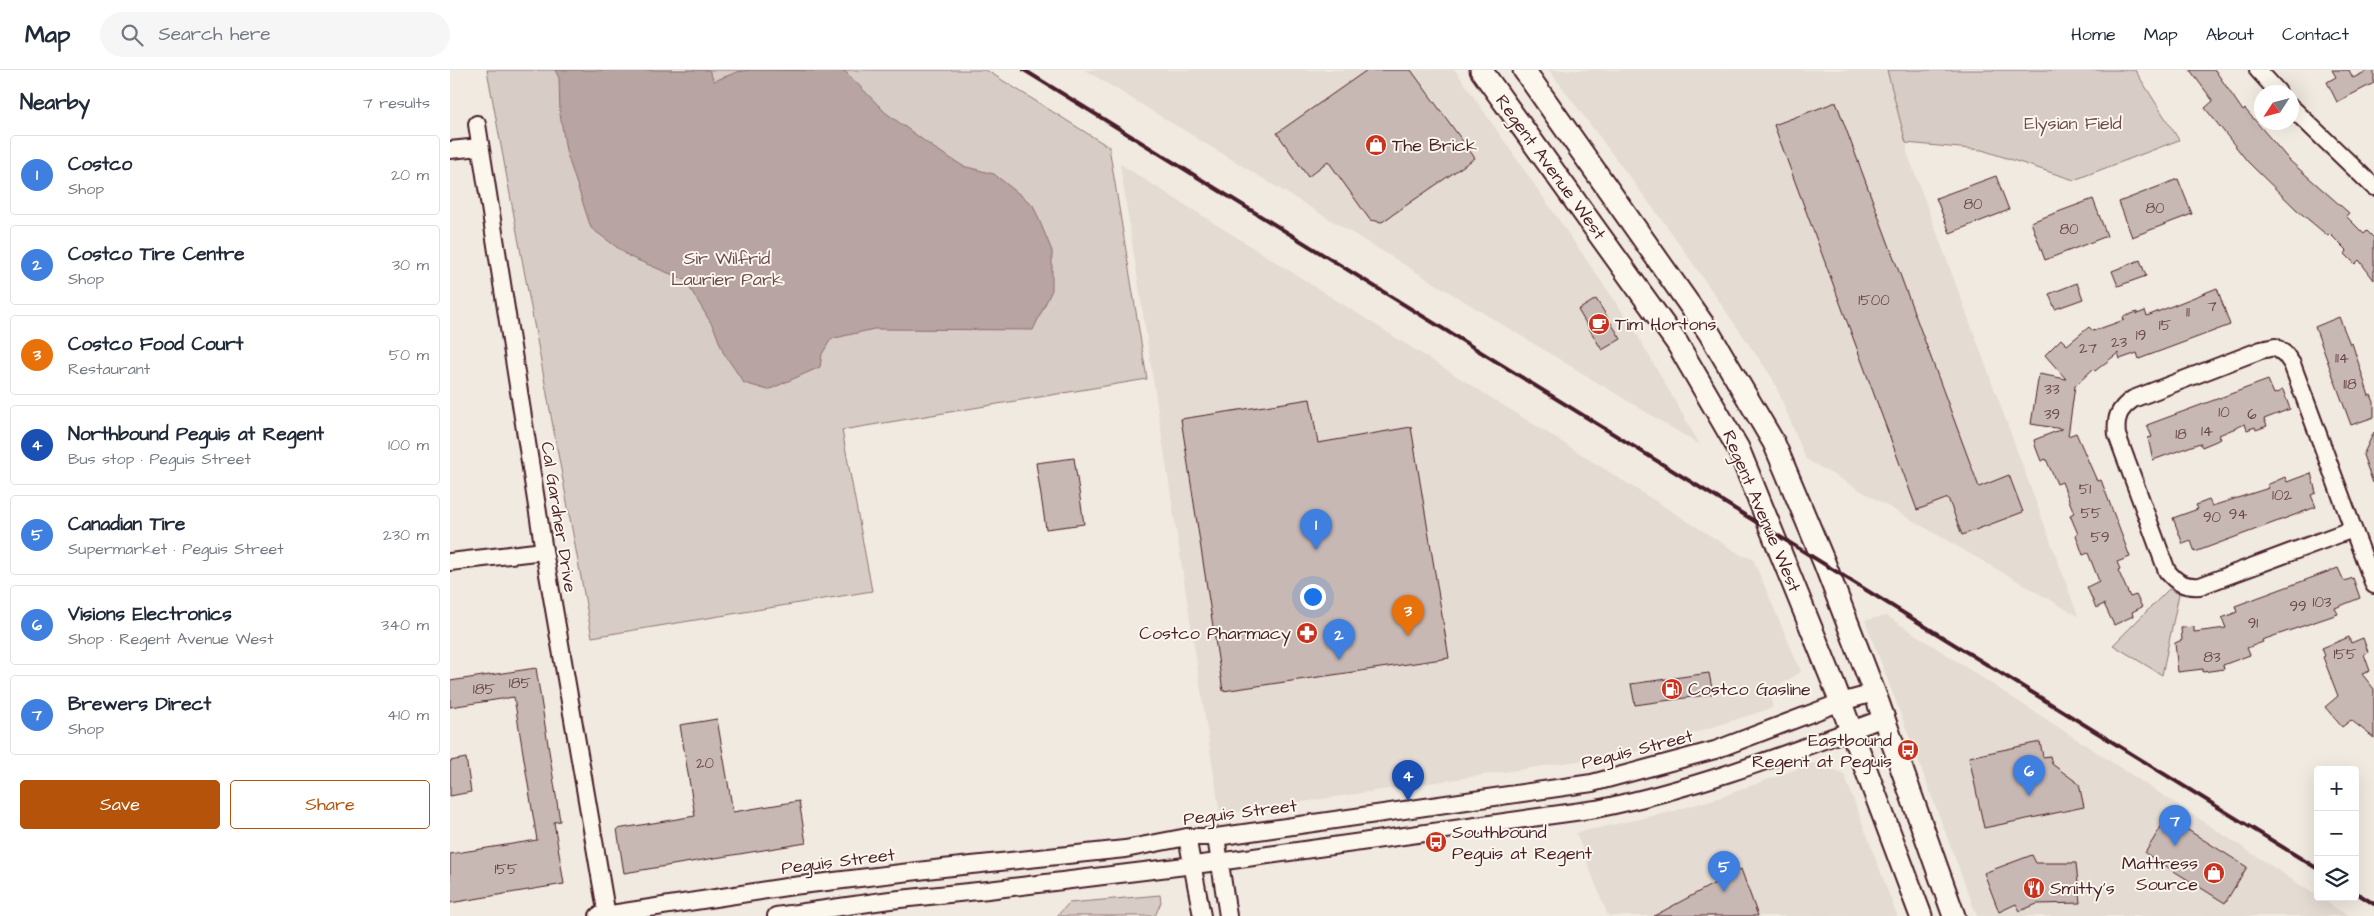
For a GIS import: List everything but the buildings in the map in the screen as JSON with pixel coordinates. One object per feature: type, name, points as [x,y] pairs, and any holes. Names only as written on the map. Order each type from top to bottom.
[{"type":"main road","name":"Regent Avenue West","points":[[1481,70],[1677,343],[1738,448],[1774,531],[1921,916]]},
{"type":"main road","name":"Regent Avenue West","points":[[1524,70],[1708,331],[1774,443],[1824,562],[1884,718],[1954,916]]},
{"type":"main road","points":[[1589,221],[1615,199]]},
{"type":"street","points":[[2258,70],[2272,85]]},
{"type":"street","points":[[2299,115],[2374,187]]},
{"type":"street","name":"Cal Gardner Drive","points":[[477,124],[604,916]]},
{"type":"street","points":[[450,150],[480,147]]},
{"type":"street","points":[[2352,529],[2200,586],[2188,587],[2176,582],[2167,571],[2116,435],[2116,421],[2121,408],[2133,399],[2261,350],[2274,348],[2285,354],[2292,364],[2374,585]]},
{"type":"street","points":[[450,562],[544,551]]},
{"type":"street","name":"Peguis Street","points":[[604,916],[793,886],[1125,849],[1186,837],[1216,837],[1592,783],[1715,750],[1840,702],[1874,693]]},
{"type":"street","points":[[776,916],[890,900],[1218,862],[1596,809],[1648,799],[1726,776],[1884,718]]},
{"type":"street","points":[[1186,837],[1202,916]]},
{"type":"street","points":[[1216,837],[1218,862],[1228,916]]},
{"type":"shaded area","points":[[555,70],[709,70],[714,81],[737,72],[750,70],[845,71],[886,113],[934,148],[963,166],[994,174],[1033,205],[1052,251],[1052,290],[1033,330],[874,329],[831,339],[822,354],[820,367],[768,390],[744,383],[723,352],[714,328],[685,280],[630,257],[591,228],[566,151],[560,114],[559,78]]},
{"type":"shaded area","points":[[1085,70],[1455,70],[1632,326],[1700,445]]},
{"type":"shaded area","points":[[1549,70],[1902,70],[1907,152],[2078,616],[1806,459],[1773,379],[1669,229]]},
{"type":"shaded area","points":[[1120,164],[1741,555],[1753,559],[1801,672],[1771,690],[1772,708],[1631,753],[1220,814]]},
{"type":"shaded area","points":[[1887,616],[2314,894],[2314,901],[2325,901],[2348,916],[1977,916],[1865,620]]},
{"type":"shaded area","points":[[1813,763],[1820,763],[1844,774],[1897,916],[1608,916],[1576,833],[1671,812],[1724,796]]},
{"type":"green space","name":"Sir Wilfrid Laurier Park","points":[[487,70],[986,70],[1109,147],[1147,379],[842,430],[872,591],[592,637]]},
{"type":"green space","name":"Elysian Field","points":[[1887,70],[2135,70],[2179,140],[2074,180],[1982,150],[1906,143]]},
{"type":"green space","points":[[2169,589],[2179,594],[2162,675],[2113,645]]},
{"type":"green space","points":[[1160,895],[1161,902],[1155,916],[1057,916],[1069,903]]},
{"type":"railway","points":[[1024,70],[2314,867]]},
{"type":"railway","points":[[2359,895],[2374,904]]},
{"type":"place","name":"The Brick","points":[[1376,145]]},
{"type":"place","name":"Tim Hortons","points":[[1599,324]]},
{"type":"place","name":"Costco","points":[[1316,550]]},
{"type":"place","name":"Costco Pharmacy","points":[[1307,633]]},
{"type":"place","name":"Costco Food Court","points":[[1408,636]]},
{"type":"place","name":"Costco Tire Centre","points":[[1339,660]]},
{"type":"place","name":"Costco Gasline","points":[[1672,689]]},
{"type":"place","name":"Eastbound Regent at Peguis","points":[[1908,750]]},
{"type":"place","name":"Visions Electronics","points":[[2029,796]]},
{"type":"place","name":"Northbound Peguis at Regent","points":[[1408,801]]},
{"type":"place","name":"Southbound Peguis at Regent","points":[[1436,842]]},
{"type":"place","name":"Brewers Direct","points":[[2175,846]]},
{"type":"place","name":"Mattress Source","points":[[2214,873]]},
{"type":"place","name":"Smitty's","points":[[2034,888]]},
{"type":"place","name":"Canadian Tire","points":[[1724,892]]}]
